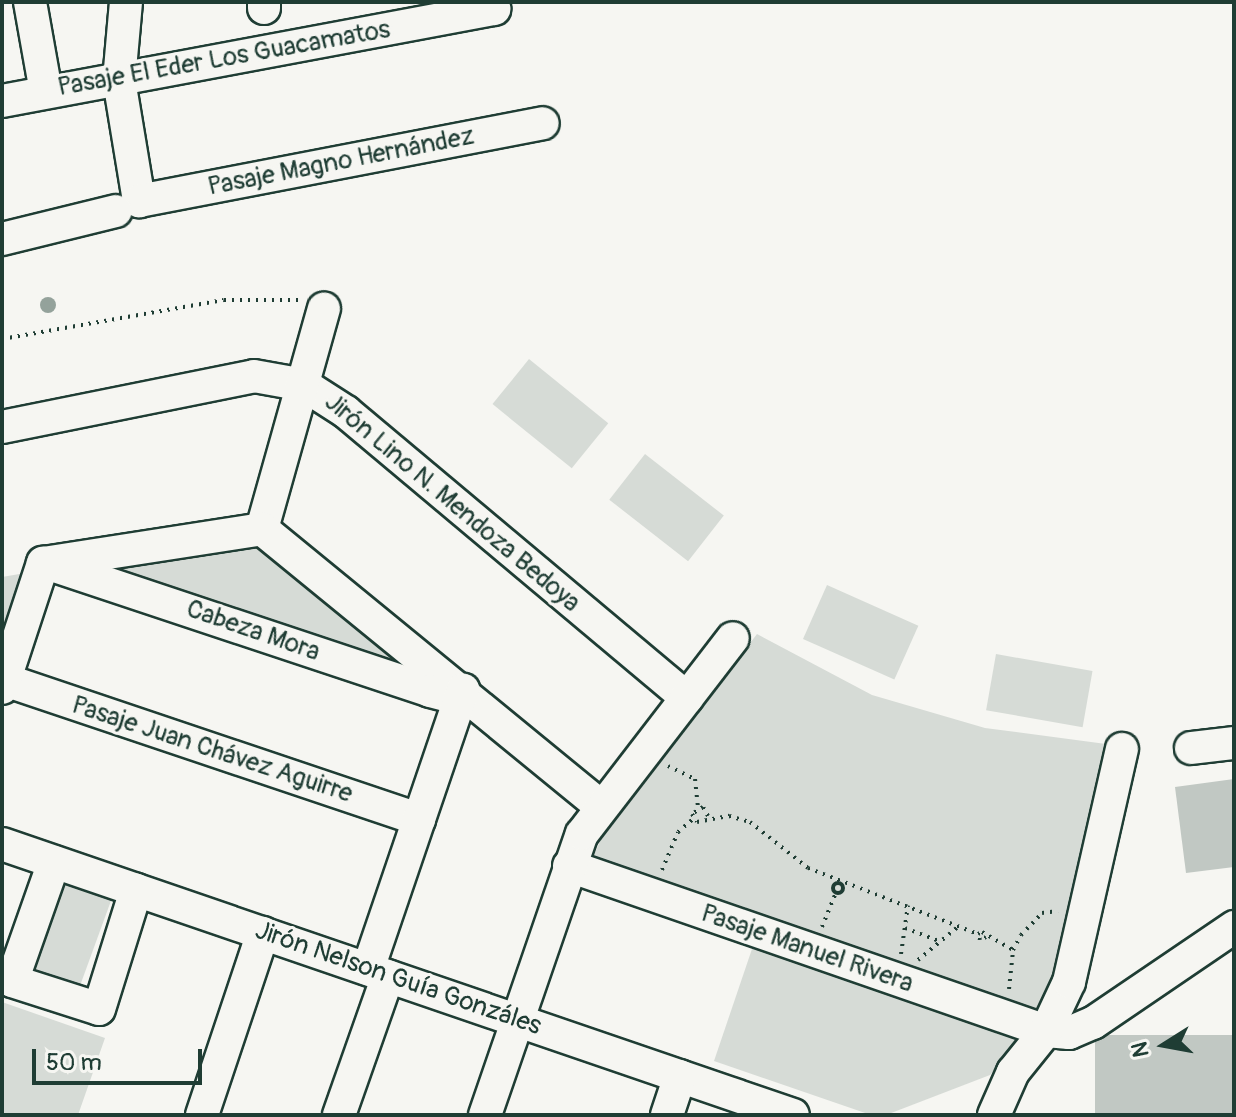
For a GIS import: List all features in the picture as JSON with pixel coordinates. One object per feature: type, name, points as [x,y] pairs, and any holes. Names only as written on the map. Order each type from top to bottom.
[{"type":"street","points":[[30,2],[46,92]]},
{"type":"street","points":[[126,2],[119,80],[128,206]]},
{"type":"street","name":"Pasaje El Eder Los Guacamatos","points":[[2,101],[494,9]]},
{"type":"street","name":"Pasaje Magno Hernández","points":[[2,239],[128,206],[543,123]]},
{"type":"street","points":[[262,529],[324,309]]},
{"type":"street","name":"Jirón Lino N. Mendoza Bedoya","points":[[2,427],[254,376],[304,385],[346,412],[687,698]]},
{"type":"street","points":[[3,684],[43,563],[262,529],[463,690],[601,806]]},
{"type":"street","name":"Cabeza Mora","points":[[43,563],[430,691],[446,695],[463,690]]},
{"type":"street","points":[[485,1115],[569,866],[601,806],[733,638]]},
{"type":"street","name":"Pasaje Juan Chávez Aguirre","points":[[3,684],[419,819]]},
{"type":"street","points":[[339,1115],[419,819],[463,690]]},
{"type":"street","points":[[1191,748],[1234,743]]},
{"type":"street","points":[[994,1115],[1013,1072],[1046,1031],[1082,937],[1122,749]]},
{"type":"street","name":"Jirón Nelson Guía Gonzáles","points":[[2,844],[793,1115]]},
{"type":"street","points":[[54,862],[12,981],[99,1009],[136,890]]},
{"type":"street","name":"Pasaje Manuel Rivera","points":[[569,866],[1046,1031]]},
{"type":"street","points":[[1046,1031],[1069,1033],[1093,1023],[1234,927]]},
{"type":"street","points":[[202,1115],[263,933]]},
{"type":"street","points":[[667,1115],[680,1076]]},
{"type":"path","points":[[2,339],[261,297],[297,299],[324,309]]},
{"type":"path","points":[[660,876],[678,832],[693,819],[698,807],[695,779],[661,764],[671,752]]},
{"type":"path","points":[[698,807],[708,816],[750,822],[808,868],[959,926],[978,934],[980,940],[986,937],[1013,950]]},
{"type":"path","points":[[693,819],[701,822],[708,816]]},
{"type":"path","points":[[819,934],[836,893],[833,885],[840,881]]},
{"type":"path","points":[[900,958],[908,905]]},
{"type":"path","points":[[1008,998],[1013,950],[1042,913],[1072,915]]},
{"type":"path","points":[[916,970],[923,952],[959,926]]},
{"type":"path","points":[[905,928],[939,941]]},
{"type":"shaded area","points":[[529,359],[608,423],[572,468],[492,404]]},
{"type":"shaded area","points":[[645,454],[724,516],[688,561],[609,500]]},
{"type":"shaded area","points":[[259,537],[450,686],[69,566]]},
{"type":"shaded area","points":[[31,572],[2,660],[2,577]]},
{"type":"shaded area","points":[[827,585],[918,626],[894,680],[803,639]]},
{"type":"shaded area","points":[[757,634],[872,695],[985,728],[1106,744],[1078,903],[1056,977],[1034,1022],[589,866],[602,837]]},
{"type":"shaded area","points":[[996,654],[1093,671],[1083,727],[986,710]]},
{"type":"shaded area","points":[[60,877],[113,896],[76,996],[24,977]]},
{"type":"shaded area","points":[[753,946],[1019,1038],[990,1075],[886,1115],[871,1115],[714,1061]]},
{"type":"shaded area","points":[[2,1002],[105,1038],[78,1115],[2,1115]]},
{"type":"building","points":[[1234,779],[1234,867],[1186,873],[1175,787]]},
{"type":"building","points":[[1095,1035],[1234,1035],[1234,1115],[1095,1115]]}]
